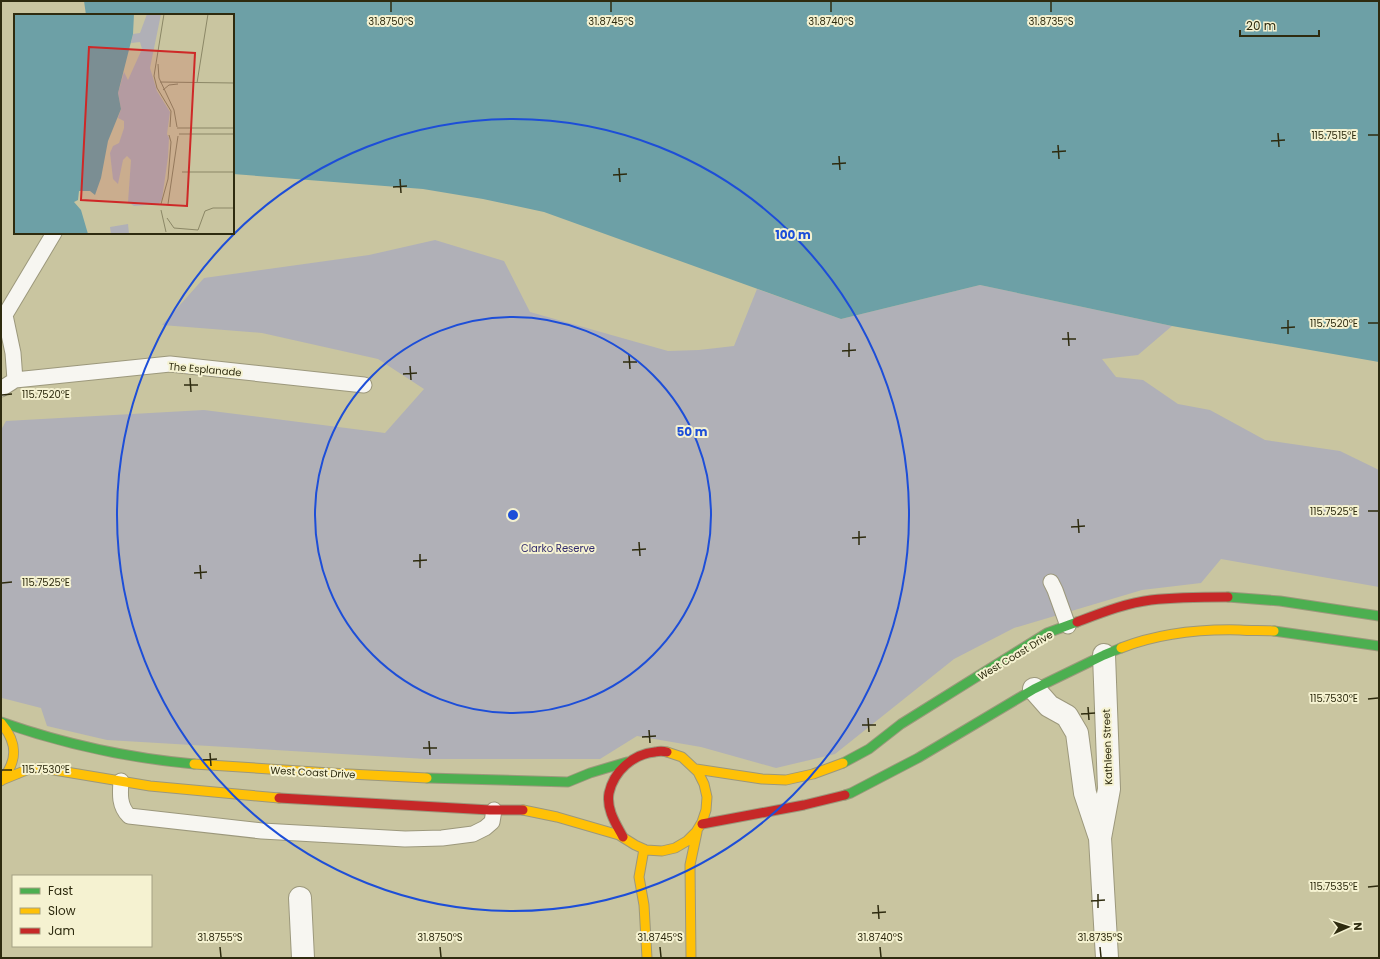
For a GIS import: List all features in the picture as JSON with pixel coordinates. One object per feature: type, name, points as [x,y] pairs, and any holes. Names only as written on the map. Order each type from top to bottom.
[{"type":"main road","name":"West Coast Drive","points":[[696,769],[762,779],[786,780],[813,774],[847,762],[869,749],[901,724],[1048,633],[1106,611],[1150,600],[1191,597],[1232,597],[1280,600],[1379,616]]},
{"type":"main road","points":[[691,958],[690,865],[700,828],[706,812],[708,800],[706,789],[696,769],[679,756],[669,752],[647,752],[627,762],[618,770],[612,780],[608,804],[610,816],[615,827],[623,837],[632,844],[644,849],[663,851],[682,844],[700,828],[851,793],[918,758],[1034,688],[1104,655],[1146,639],[1180,632],[1224,630],[1272,631],[1379,646]]},
{"type":"main road","name":"West Coast Drive","points":[[1,723],[66,744],[107,752],[238,768],[352,775],[568,782],[590,773],[627,762]]},
{"type":"main road","name":"West Coast Drive","points":[[1,723],[8,731],[13,743],[14,757],[10,769],[1,780]]},
{"type":"main road","name":"West Coast Drive","points":[[1,780],[32,768],[59,770],[147,786],[286,800],[528,811],[584,824],[623,837]]},
{"type":"main road","points":[[644,849],[639,878],[644,905],[647,958]]},
{"type":"street","name":"Kathleen Street","points":[[1104,655],[1109,789],[1100,838],[1107,958]]},
{"type":"street","name":"Kathleen Street","points":[[1034,688],[1049,706],[1067,716],[1077,733],[1085,793],[1100,838]]},
{"type":"street","points":[[300,898],[303,958]]},
{"type":"lane","points":[[15,380],[13,353],[5,315],[53,234]]},
{"type":"lane","name":"The Esplanade","points":[[1,389],[15,380],[170,364],[364,385]]},
{"type":"lane","points":[[1051,582],[1068,626]]},
{"type":"lane","points":[[121,781],[121,805],[129,816],[262,831],[406,839],[442,838],[473,834],[485,828],[492,822],[494,810]]},
{"type":"green space","name":"Clarko Reserve","points":[[435,240],[504,261],[530,312],[668,351],[699,350],[734,346],[757,289],[841,319],[980,285],[1172,326],[1138,355],[1102,359],[1116,377],[1143,380],[1178,404],[1210,410],[1265,440],[1340,451],[1379,470],[1379,587],[1221,559],[1201,583],[1142,590],[1014,628],[954,659],[835,754],[776,768],[701,747],[637,736],[600,759],[426,759],[107,740],[47,726],[41,708],[2,698],[1,430],[6,421],[204,410],[385,433],[424,389],[378,359],[262,333],[162,325],[204,278],[369,255]]},
{"type":"water","points":[[84,1],[1379,1],[1379,362],[1172,326],[980,285],[841,319],[544,212],[483,199],[423,189],[234,174],[234,14],[86,14]]},
{"type":"traffic: fast","points":[[1228,597],[1280,601],[1379,616]]},
{"type":"traffic: fast","points":[[843,763],[869,749],[901,724],[1047,633],[1077,622]]},
{"type":"traffic: fast","points":[[1274,631],[1379,646]]},
{"type":"traffic: fast","points":[[845,795],[918,758],[1034,689],[1121,648]]},
{"type":"traffic: fast","points":[[1,722],[48,737],[96,749],[145,758],[194,764]]},
{"type":"traffic: fast","points":[[427,778],[568,782],[590,773],[627,762]]},
{"type":"traffic: slow","points":[[1121,648],[1165,635],[1195,631],[1274,631]]},
{"type":"traffic: slow","points":[[1,723],[11,738],[14,752],[11,766],[1,781]]},
{"type":"traffic: slow","points":[[523,810],[557,817],[619,835],[646,850],[662,851],[675,848],[687,841],[696,832],[702,822],[706,810],[707,797],[704,784],[698,772],[682,757],[667,752]]},
{"type":"traffic: slow","points":[[696,769],[762,779],[786,780],[813,774],[843,763]]},
{"type":"traffic: slow","points":[[194,764],[427,778]]},
{"type":"traffic: slow","points":[[2,780],[29,769],[42,768],[150,786],[279,798]]},
{"type":"traffic: slow","points":[[691,958],[690,865],[697,832]]},
{"type":"traffic: slow","points":[[644,849],[639,877],[644,905],[647,958]]},
{"type":"traffic: jam","points":[[1077,622],[1142,601],[1180,598],[1228,597]]},
{"type":"traffic: jam","points":[[623,837],[610,811],[608,799],[615,778],[626,765],[639,756],[658,751],[667,752]]},
{"type":"traffic: jam","points":[[702,824],[804,805],[845,795]]},
{"type":"traffic: jam","points":[[279,798],[490,810],[523,810]]}]
